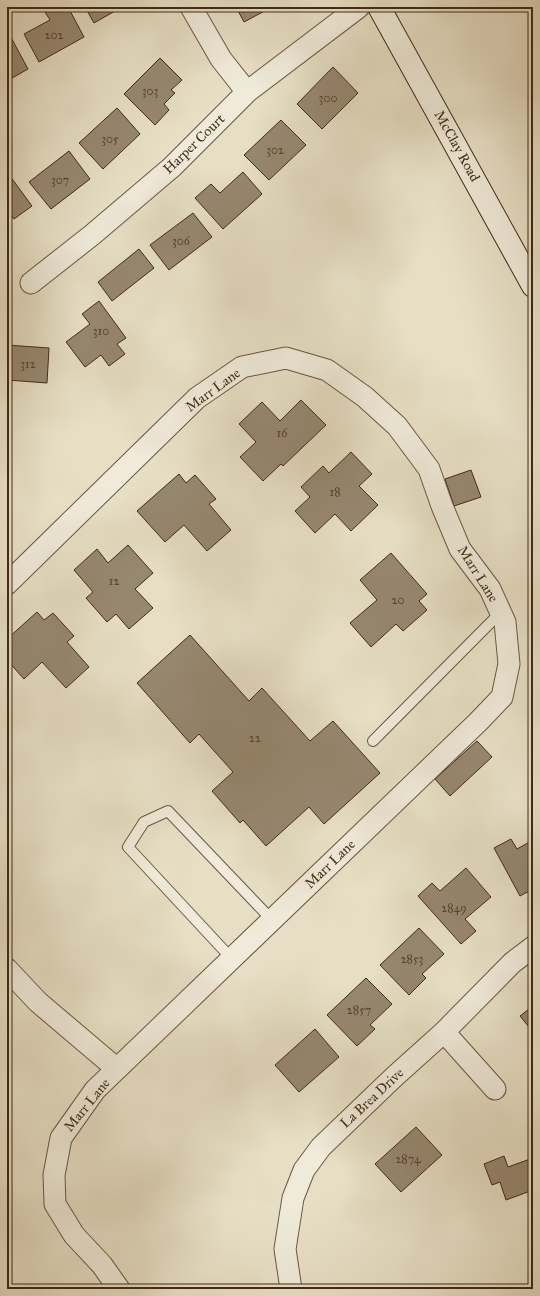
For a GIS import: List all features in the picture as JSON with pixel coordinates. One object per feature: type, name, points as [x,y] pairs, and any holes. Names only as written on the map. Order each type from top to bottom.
[{"type":"main road","name":"McClay Road","points":[[379,7],[533,286]]},
{"type":"street","points":[[191,7],[221,59],[247,92]]},
{"type":"street","name":"Harper Court","points":[[31,283],[92,235],[172,167],[247,92],[359,7]]},
{"type":"street","name":"Marr Lane","points":[[7,584],[197,398],[242,367],[286,358],[327,370],[365,397],[397,426],[429,469],[442,506],[460,549],[490,589],[505,622],[509,664],[502,697],[478,722],[95,1090],[61,1138],[54,1176],[55,1204],[74,1235],[102,1265],[118,1289]]},
{"type":"street","name":"La Brea Drive","points":[[292,1289],[286,1249],[293,1198],[304,1170],[326,1142],[444,1032],[512,963],[533,947]]},
{"type":"street","name":"Marr Lane","points":[[7,969],[38,1002],[117,1069]]},
{"type":"street","points":[[444,1032],[495,1089]]},
{"type":"lane","points":[[373,741],[501,612]]},
{"type":"lane","points":[[232,959],[128,846],[144,822],[168,811],[272,920]]},
{"type":"building","points":[[46,7],[68,7],[84,37],[39,62],[24,34],[50,20],[43,9]]},
{"type":"building","points":[[85,7],[122,7],[94,23]]},
{"type":"building","points":[[236,7],[272,7],[244,22]]},
{"type":"building","points":[[7,30],[28,69],[7,81]]},
{"type":"building","points":[[160,58],[182,80],[171,90],[175,93],[164,104],[169,110],[155,125],[124,94]]},
{"type":"building","points":[[333,67],[358,93],[322,129],[297,104]]},
{"type":"building","points":[[117,108],[140,134],[103,169],[79,143]]},
{"type":"building","points":[[281,120],[306,145],[269,180],[244,155]]},
{"type":"building","points":[[69,151],[90,179],[51,209],[29,182]]},
{"type":"building","points":[[7,172],[32,206],[14,219],[7,209]]},
{"type":"building","points":[[243,172],[262,194],[223,229],[195,198],[211,184],[220,193]]},
{"type":"building","points":[[193,213],[212,237],[169,270],[150,245]]},
{"type":"building","points":[[139,249],[154,268],[112,301],[98,282]]},
{"type":"building","points":[[99,301],[126,338],[117,344],[125,354],[109,366],[101,355],[85,367],[66,342],[90,324],[82,314]]},
{"type":"building","points":[[7,345],[49,348],[47,383],[7,380]]},
{"type":"building","points":[[301,400],[326,425],[283,466],[281,464],[263,481],[240,457],[256,442],[239,424],[262,402],[280,421]]},
{"type":"building","points":[[351,452],[372,474],[359,486],[378,505],[351,531],[335,514],[315,533],[295,511],[310,497],[301,487],[323,466],[329,473]]},
{"type":"building","points":[[471,470],[481,497],[454,506],[445,479]]},
{"type":"building","points":[[179,474],[186,483],[195,475],[216,499],[209,504],[231,530],[207,551],[184,525],[165,542],[137,511]]},
{"type":"building","points":[[128,545],[153,573],[135,589],[153,608],[129,629],[116,614],[107,622],[86,598],[93,592],[74,570],[97,549],[108,563]]},
{"type":"building","points":[[391,553],[427,594],[419,601],[427,610],[403,631],[396,624],[371,647],[350,623],[377,600],[360,580]]},
{"type":"building","points":[[37,612],[44,620],[53,613],[74,636],[67,642],[89,667],[66,688],[42,662],[24,679],[7,660],[7,639]]},
{"type":"building","points":[[190,635],[249,701],[262,688],[310,741],[333,721],[380,773],[324,824],[309,807],[266,846],[243,820],[240,823],[212,791],[233,772],[199,734],[190,743],[137,683]]},
{"type":"building","points":[[477,741],[492,757],[450,796],[435,779]]},
{"type":"building","points":[[511,839],[517,849],[533,840],[533,889],[520,896],[494,848]]},
{"type":"building","points":[[466,868],[491,897],[465,919],[476,931],[461,944],[418,896],[432,883],[440,891]]},
{"type":"building","points":[[419,928],[444,954],[422,974],[426,978],[409,995],[380,965]]},
{"type":"building","points":[[366,978],[392,1004],[370,1025],[375,1029],[357,1046],[327,1015]]},
{"type":"building","points":[[533,1006],[533,1032],[520,1016]]},
{"type":"building","points":[[315,1029],[339,1057],[299,1092],[275,1065]]},
{"type":"building","points":[[416,1127],[442,1155],[401,1192],[375,1164]]},
{"type":"building","points":[[504,1156],[508,1167],[533,1158],[533,1190],[506,1200],[500,1182],[492,1185],[484,1164]]}]
